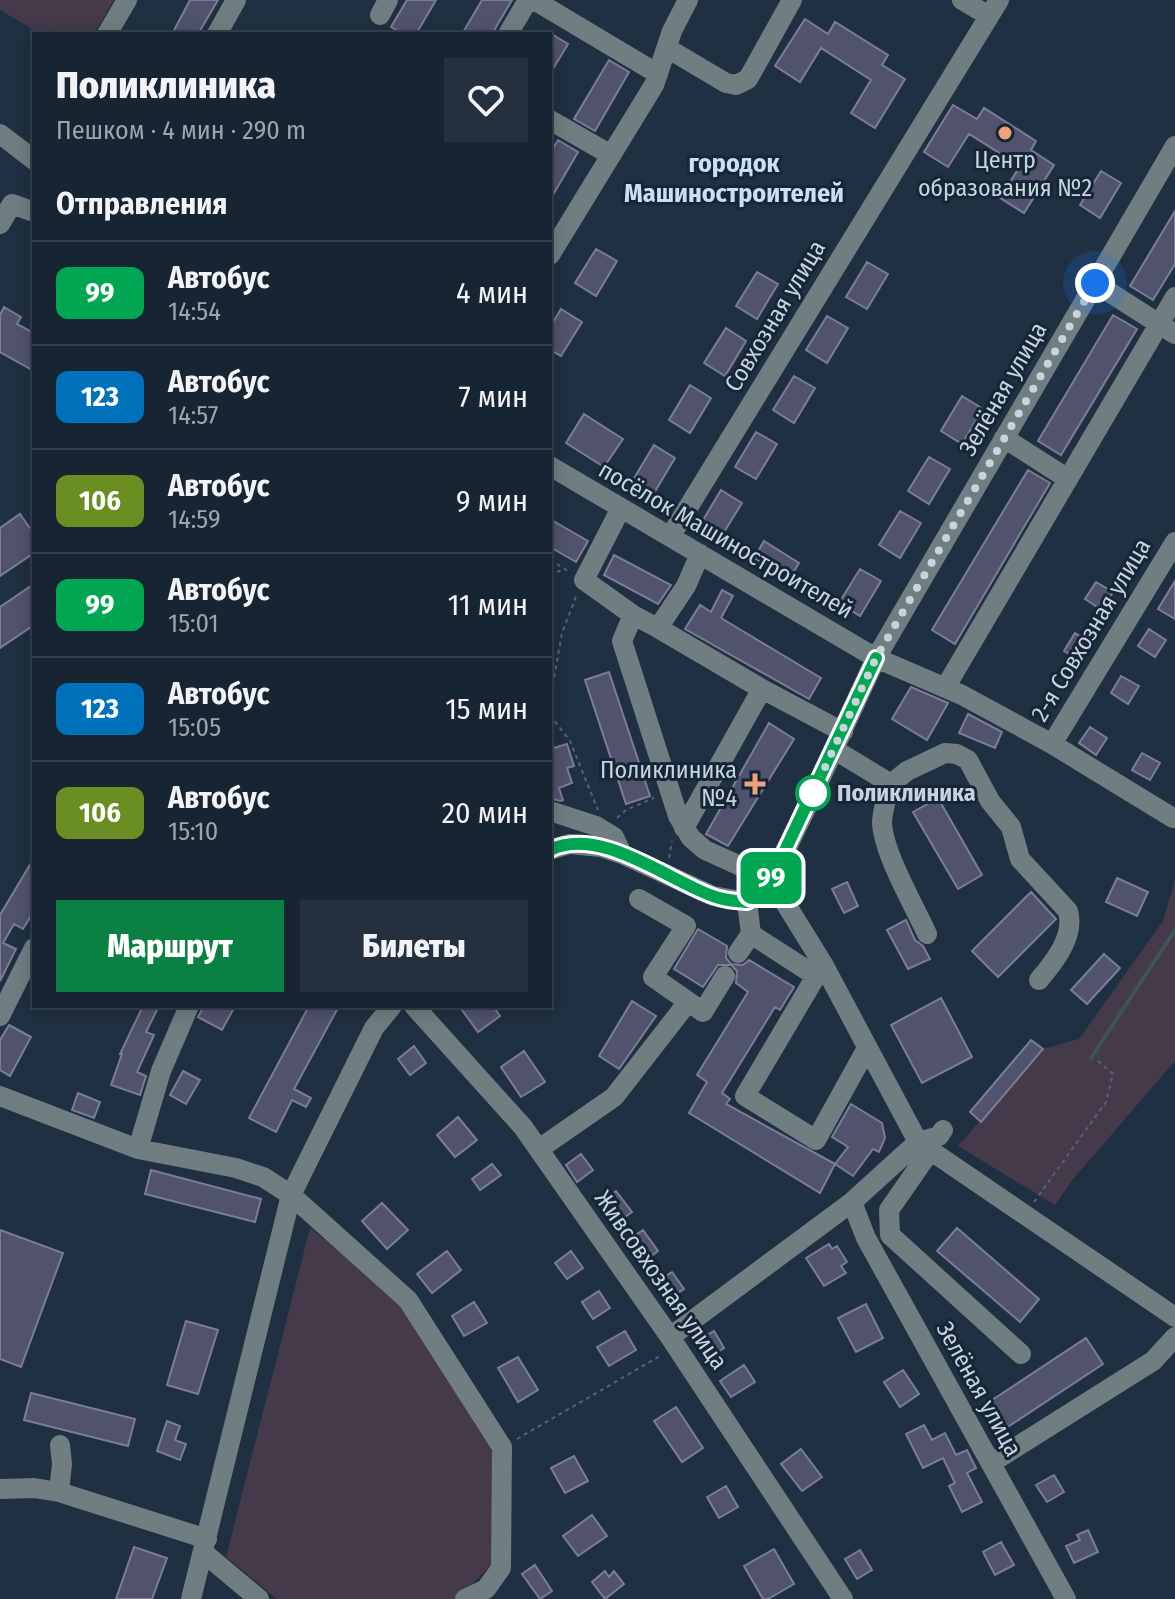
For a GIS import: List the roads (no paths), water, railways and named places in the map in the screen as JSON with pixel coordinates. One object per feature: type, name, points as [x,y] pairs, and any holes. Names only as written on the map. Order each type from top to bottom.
[{"type":"street","points":[[108,32],[127,0]]},
{"type":"street","points":[[218,32],[236,0]]},
{"type":"street","points":[[509,32],[531,0],[658,74]]},
{"type":"street","points":[[552,252],[658,74],[688,0]]},
{"type":"street","points":[[667,48],[726,83],[736,85],[748,79],[792,0]]},
{"type":"street","points":[[962,0],[994,8]]},
{"type":"street","name":"Совхозная улица","points":[[670,537],[994,8]]},
{"type":"street","points":[[552,121],[611,155]]},
{"type":"street","points":[[0,134],[32,157]]},
{"type":"street","name":"Зелёная улица","points":[[876,658],[1175,146]]},
{"type":"street","points":[[0,224],[12,204],[32,211]]},
{"type":"street","points":[[1095,283],[1167,329]]},
{"type":"street","points":[[945,688],[1068,479],[1167,329],[1175,297]]},
{"type":"street","points":[[1004,438],[1068,479]]},
{"type":"street","name":"посёлок Машиностроителей","points":[[552,467],[876,658],[945,688],[1052,744],[1174,815]]},
{"type":"street","points":[[621,508],[584,580],[633,615],[762,689],[839,741],[891,784]]},
{"type":"street","name":"2-я Совхозная улица","points":[[1052,744],[1175,542]]},
{"type":"street","points":[[658,628],[686,586],[700,554]]},
{"type":"street","points":[[633,615],[622,641],[684,828],[705,850],[771,880],[924,1146],[1175,1317]]},
{"type":"street","points":[[552,810],[580,823],[596,826],[618,845],[713,896],[747,902],[761,894],[771,880],[876,658]]},
{"type":"street","points":[[684,828],[762,689]]},
{"type":"street","points":[[927,934],[886,844],[882,823],[885,802],[891,784],[907,771],[945,753],[957,754],[968,760],[990,801],[1011,827],[1020,859],[1068,911],[1071,921],[1069,932],[1055,961],[1039,980]]},
{"type":"street","points":[[553,849],[566,828],[580,823]]},
{"type":"street","points":[[553,849],[583,844],[618,845]]},
{"type":"street","points":[[639,899],[686,926],[653,977],[703,1012],[725,976]]},
{"type":"street","points":[[738,953],[751,934],[747,902]]},
{"type":"street","points":[[751,934],[820,970]]},
{"type":"street","points":[[0,1016],[32,952]]},
{"type":"street","points":[[820,970],[745,1096],[816,1140],[867,1048]]},
{"type":"street","points":[[539,1149],[614,1097],[688,1002]]},
{"type":"street","points":[[138,1149],[161,1071],[188,1008]]},
{"type":"street","points":[[191,1599],[291,1195],[374,1028],[390,1008]]},
{"type":"street","name":"Живсовхозная улица","points":[[416,1008],[523,1127],[539,1149],[673,1342],[843,1599]]},
{"type":"street","points":[[0,1096],[138,1149],[236,1168],[263,1177],[291,1195],[408,1300],[502,1447],[501,1568],[486,1589],[465,1599]]},
{"type":"street","points":[[673,1342],[943,1130]]},
{"type":"street","points":[[924,1146],[889,1210],[890,1235],[1021,1354]]},
{"type":"street","name":"Зелёная улица","points":[[852,1202],[866,1238],[1066,1599]]},
{"type":"street","points":[[991,1463],[1153,1361],[1175,1337]]},
{"type":"street","points":[[59,1492],[62,1464],[60,1445]]},
{"type":"street","points":[[0,1489],[34,1488],[59,1492],[205,1546],[259,1599]]},
{"type":"waterway","points":[[1091,1058],[1175,930]]},
{"type":"place","name":"Центр образования №2","points":[[1005,133]]},
{"type":"place","name":"Поликлиника №4","points":[[755,784]]},
{"type":"place","name":"Поликлиника","points":[[813,793]]},
{"type":"district","name":"городок Машиностроителей","points":[[734,178]]}]
